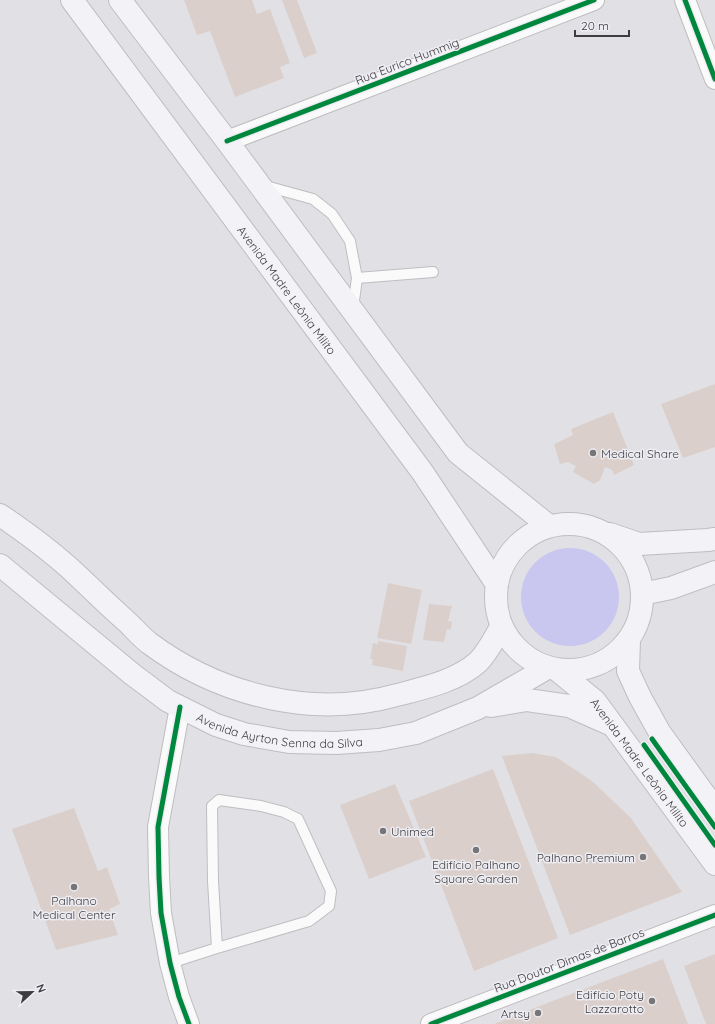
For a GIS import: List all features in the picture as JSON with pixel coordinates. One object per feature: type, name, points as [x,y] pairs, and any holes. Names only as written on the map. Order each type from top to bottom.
[{"type":"main road","name":"Avenida Madre Leônia Milito","points":[[72,0],[423,474],[496,583]]},
{"type":"main road","points":[[120,0],[227,141],[458,453],[549,526]]},
{"type":"main road","points":[[0,515],[39,542],[77,575],[148,642],[187,668],[218,683],[245,692],[279,700],[315,705],[362,703],[389,698],[422,688],[464,672],[478,661],[489,648],[501,627],[496,605],[496,583],[504,562],[516,546],[531,534],[549,526],[567,524],[585,525],[639,544],[715,539]]},
{"type":"main road","points":[[552,669],[577,670],[597,665],[615,655],[629,640],[639,618],[642,594],[639,575],[630,557],[618,543],[602,532]]},
{"type":"main road","name":"Avenida Ayrton Senna da Silva","points":[[0,565],[132,674],[168,701],[216,725],[244,734],[289,742],[336,743],[379,740],[416,733],[478,708],[552,669]]},
{"type":"main road","points":[[642,594],[671,588],[715,572]]},
{"type":"main road","name":"Avenida Madre Leônia Milito","points":[[501,627],[512,644],[528,658],[552,669],[595,701],[715,864]]},
{"type":"main road","points":[[629,640],[628,670],[640,697],[660,733],[715,809]]},
{"type":"main road","points":[[478,708],[527,700],[569,706],[612,725]]},
{"type":"street","name":"Rua Eurico Hummig","points":[[227,141],[594,0]]},
{"type":"street","points":[[685,0],[715,79]]},
{"type":"street","points":[[180,707],[158,827],[161,913],[170,963],[189,1024]]},
{"type":"street","name":"Rua Doutor Dimas de Barros","points":[[431,1024],[715,915]]},
{"type":"lane","points":[[259,184],[313,198],[332,214],[350,241],[357,278],[352,310]]},
{"type":"lane","points":[[357,278],[433,272]]},
{"type":"lane","points":[[170,963],[309,921],[329,906],[331,891],[298,820],[284,812],[261,806],[219,800],[212,806],[217,948]]},
{"type":"shaded area","points":[[570,548],[589,552],[604,563],[615,578],[619,597],[615,616],[604,631],[589,642],[570,646],[551,642],[536,631],[525,616],[521,597],[525,578],[536,563],[551,552]]},
{"type":"building","points":[[184,0],[252,0],[257,14],[270,9],[290,63],[280,67],[284,78],[235,97],[210,31],[197,35]]},
{"type":"building","points":[[282,0],[297,0],[317,53],[304,58]]},
{"type":"building","points":[[715,384],[715,447],[683,458],[661,404]]},
{"type":"building","name":"Medical Share","points":[[613,412],[634,465],[614,475],[612,470],[605,467],[600,480],[594,484],[573,472],[576,466],[568,462],[560,464],[554,444],[573,435],[571,429]]},
{"type":"building","points":[[388,583],[422,590],[411,644],[377,638]]},
{"type":"building","points":[[429,604],[452,606],[448,621],[452,622],[451,630],[447,629],[444,642],[423,640]]},
{"type":"building","points":[[378,641],[407,646],[403,671],[372,665],[373,659],[370,659],[373,643],[378,644]]},
{"type":"building","name":"Palhano Premium","points":[[532,753],[556,757],[592,781],[631,818],[682,892],[570,935],[502,756]]},
{"type":"building","points":[[493,769],[558,938],[474,971],[409,801]]},
{"type":"building","name":"Unimed","points":[[395,784],[426,857],[369,879],[340,805]]},
{"type":"building","name":"Palhano Medical Center","points":[[74,808],[98,871],[107,867],[120,904],[109,909],[118,935],[56,950],[12,829]]},
{"type":"building","points":[[715,954],[715,1024],[706,1024],[684,966]]},
{"type":"building","points":[[663,959],[688,1024],[494,1024],[550,1002]]},
{"type":"cycle path","points":[[227,141],[594,0]]},
{"type":"cycle path","points":[[685,0],[715,79]]},
{"type":"cycle path","points":[[180,707],[158,827],[159,877],[161,913],[170,963],[179,997],[189,1024]]},
{"type":"cycle path","points":[[652,739],[715,827]]},
{"type":"cycle path","points":[[644,745],[715,845]]},
{"type":"cycle path","points":[[431,1024],[715,915]]},
{"type":"place","name":"Medical Share","points":[[593,453]]},
{"type":"place","name":"Unimed","points":[[383,831]]},
{"type":"place","name":"Edifício Palhano Square Garden","points":[[476,850]]},
{"type":"place","name":"Palhano Premium","points":[[643,857]]},
{"type":"place","name":"Palhano Medical Center","points":[[74,887]]},
{"type":"place","name":"Edifício Poty Lazzarotto","points":[[652,1001]]},
{"type":"place","name":"Artsy","points":[[538,1013]]}]
